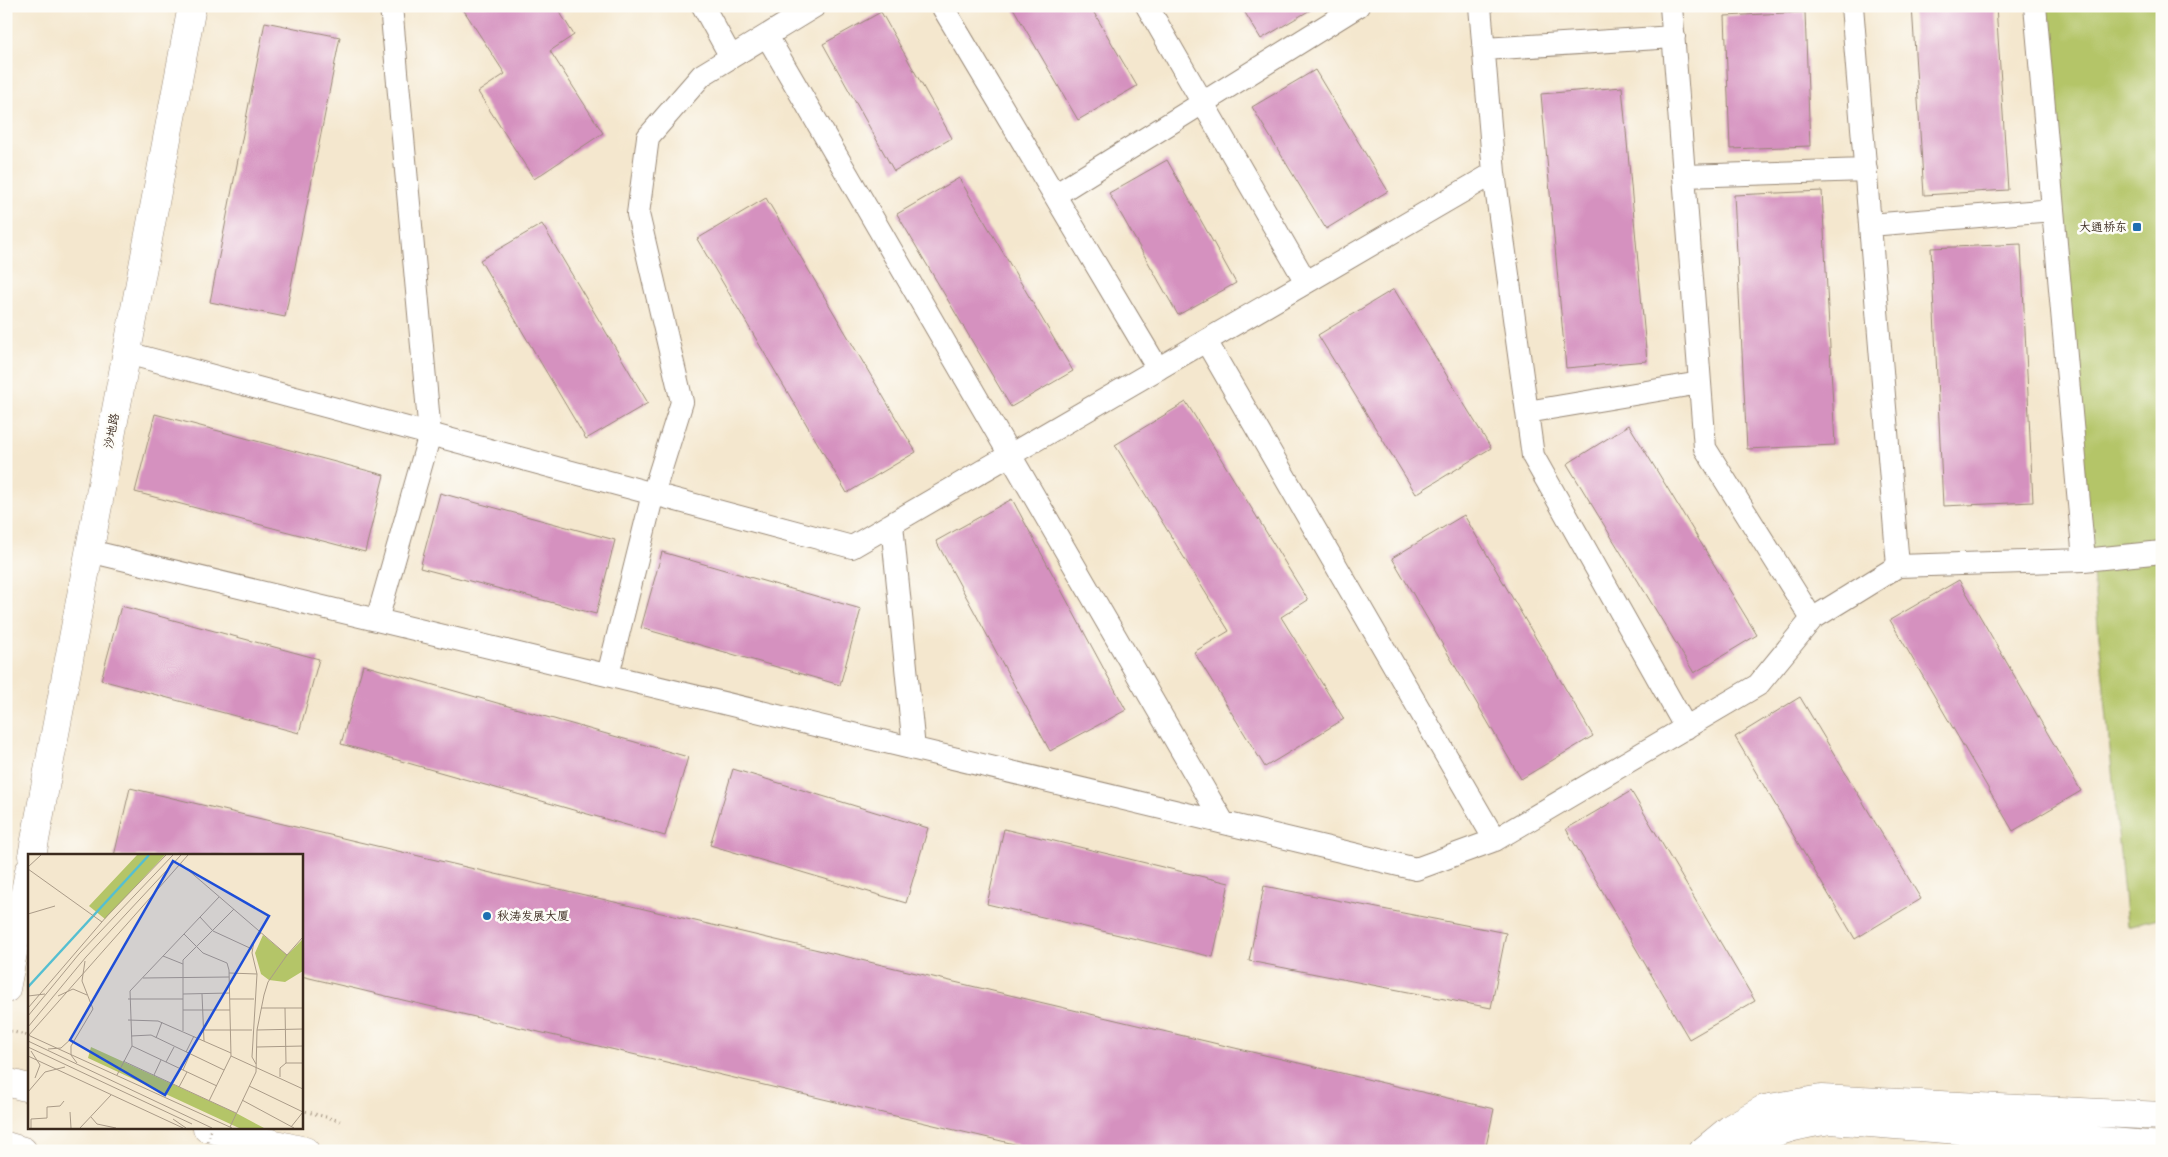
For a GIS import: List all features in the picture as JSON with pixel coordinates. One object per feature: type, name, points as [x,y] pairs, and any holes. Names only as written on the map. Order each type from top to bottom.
[{"type":"main road","name":"沙地路","points":[[32,854],[192,6]]},
{"type":"main road","points":[[6,990],[28,875]]},
{"type":"main road","points":[[6,1082],[28,1088]]},
{"type":"main road","points":[[1703,1151],[1731,1128],[1764,1109],[1820,1099],[2162,1116]]},
{"type":"main road","points":[[1741,1151],[1756,1140],[1794,1126],[1831,1120],[2162,1146]]},
{"type":"main road","points":[[216,1130],[305,1151]]},
{"type":"main road","points":[[6,1146],[23,1151]]},
{"type":"lane","points":[[377,620],[430,434],[391,6]]},
{"type":"lane","points":[[703,6],[731,57]]},
{"type":"lane","points":[[608,675],[653,494],[682,402],[638,214],[648,137],[702,75],[815,6]]},
{"type":"lane","points":[[942,6],[1158,369]]},
{"type":"lane","points":[[1147,6],[1306,282]]},
{"type":"lane","points":[[1055,196],[1358,6]]},
{"type":"lane","points":[[1480,6],[1494,173],[1533,456],[1686,728]]},
{"type":"lane","points":[[1671,6],[1705,448],[1812,619]]},
{"type":"lane","points":[[1852,6],[1898,566]]},
{"type":"lane","points":[[2035,6],[2084,560]]},
{"type":"lane","points":[[767,36],[1223,822]]},
{"type":"lane","points":[[1484,49],[1674,37]]},
{"type":"lane","points":[[1685,176],[1866,170]]},
{"type":"lane","points":[[127,353],[852,547],[1494,173]]},
{"type":"lane","points":[[1870,225],[2053,210]]},
{"type":"lane","points":[[1206,340],[1495,840]]},
{"type":"lane","points":[[1527,412],[1700,383]]},
{"type":"lane","points":[[892,524],[914,749]]},
{"type":"lane","points":[[89,551],[1416,869],[1495,840],[1758,685],[1812,619],[1898,566],[2084,560],[2162,552]]},
{"type":"path","points":[[6,1030],[28,1036]]},
{"type":"path","points":[[302,1110],[340,1121]]},
{"type":"path","points":[[205,1151],[210,1130]]},
{"type":"green space","points":[[2038,6],[2161,6],[2162,917],[2127,926]]},
{"type":"building","points":[[461,6],[556,6],[574,35],[550,51],[603,133],[534,179],[478,92],[505,74]]},
{"type":"building","points":[[1012,6],[1090,6],[1137,86],[1078,120]]},
{"type":"building","points":[[1241,6],[1317,6],[1261,39]]},
{"type":"building","points":[[1912,6],[1996,6],[2008,190],[1924,195]]},
{"type":"building","points":[[881,12],[952,138],[894,171],[823,44]]},
{"type":"building","points":[[1805,12],[1810,146],[1730,149],[1725,16]]},
{"type":"building","points":[[265,22],[340,37],[285,317],[210,302]]},
{"type":"building","points":[[1315,70],[1388,191],[1326,229],[1252,107]]},
{"type":"building","points":[[1622,87],[1647,361],[1566,368],[1541,94]]},
{"type":"building","points":[[1167,160],[1236,283],[1178,315],[1109,193]]},
{"type":"building","points":[[959,178],[1073,371],[1011,407],[897,214]]},
{"type":"building","points":[[1822,191],[1835,445],[1747,449],[1734,195]]},
{"type":"building","points":[[766,198],[916,452],[847,493],[697,239]]},
{"type":"building","points":[[542,224],[648,403],[586,439],[480,260]]},
{"type":"building","points":[[2021,244],[2033,502],[1943,506],[1931,248]]},
{"type":"building","points":[[1394,289],[1491,448],[1416,494],[1318,335]]},
{"type":"building","points":[[1186,402],[1308,600],[1281,617],[1344,719],[1265,767],[1194,652],[1229,631],[1115,445]]},
{"type":"building","points":[[155,414],[384,475],[365,552],[135,492]]},
{"type":"building","points":[[1629,425],[1757,635],[1694,673],[1567,464]]},
{"type":"building","points":[[440,493],[615,540],[596,614],[420,568]]},
{"type":"building","points":[[1012,499],[1126,710],[1050,751],[936,541]]},
{"type":"building","points":[[1464,515],[1593,736],[1521,779],[1392,558]]},
{"type":"building","points":[[662,552],[861,609],[840,685],[641,628]]},
{"type":"building","points":[[1959,580],[2081,791],[2013,831],[1890,620]]},
{"type":"building","points":[[121,606],[319,659],[299,733],[101,680]]},
{"type":"building","points":[[363,665],[688,757],[665,836],[341,744]]},
{"type":"building","points":[[1800,697],[1921,899],[1855,939],[1735,737]]},
{"type":"building","points":[[733,769],[928,828],[906,903],[710,845]]},
{"type":"building","name":"秋涛发展大厦","points":[[130,788],[1494,1109],[1485,1151],[1044,1151],[302,976],[302,854],[114,854]]},
{"type":"building","points":[[1631,791],[1755,1001],[1689,1039],[1566,829]]},
{"type":"building","points":[[1004,829],[1229,883],[1213,957],[987,904]]},
{"type":"building","points":[[1264,886],[1506,933],[1491,1008],[1249,961]]},
{"type":"place","name":"大通桥东","points":[[2137,227]]},
{"type":"place","name":"秋涛发展大厦","points":[[487,916]]}]
